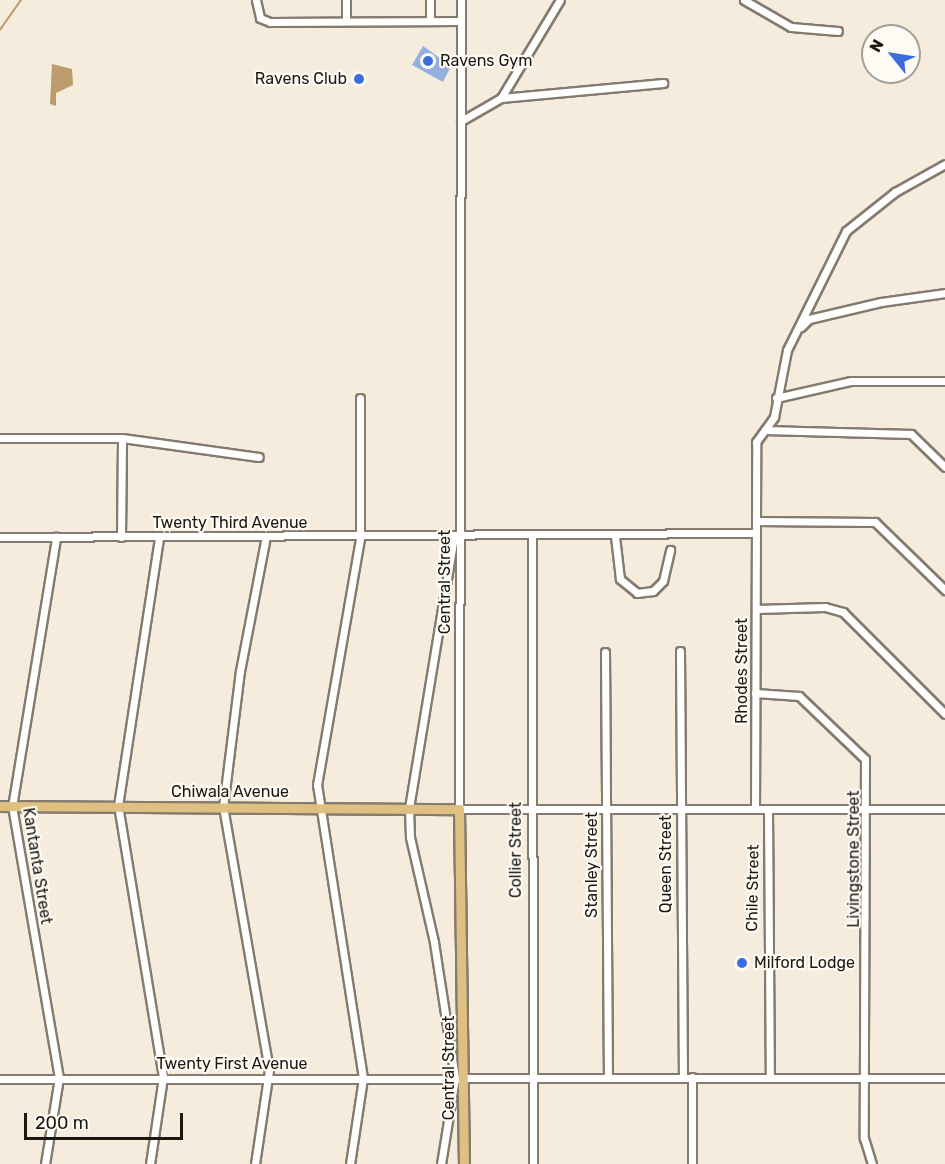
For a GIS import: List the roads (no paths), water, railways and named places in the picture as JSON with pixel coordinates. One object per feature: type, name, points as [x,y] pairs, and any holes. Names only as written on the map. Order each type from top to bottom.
[{"type":"main road","name":"Chiwala Avenue","points":[[0,806],[459,809]]},
{"type":"main road","name":"Central Street","points":[[459,809],[460,1078],[464,1164]]},
{"type":"street","points":[[256,0],[260,18],[462,21]]},
{"type":"street","points":[[346,0],[346,21]]},
{"type":"street","points":[[430,0],[430,21]]},
{"type":"street","name":"Central Street","points":[[459,809],[457,536],[462,0]]},
{"type":"street","points":[[501,98],[560,0]]},
{"type":"street","points":[[744,0],[791,27],[838,31]]},
{"type":"street","points":[[460,121],[501,98],[663,83]]},
{"type":"street","name":"Rhodes Street","points":[[755,809],[756,442],[774,417],[776,398],[796,332],[846,231],[895,192],[945,164]]},
{"type":"street","points":[[796,332],[809,319],[908,296],[945,293]]},
{"type":"street","points":[[776,398],[851,381],[945,381]]},
{"type":"street","points":[[350,1164],[363,1078],[317,807],[317,785],[360,538],[360,398]]},
{"type":"street","points":[[765,430],[911,434],[945,467]]},
{"type":"street","points":[[0,438],[122,438],[260,457]]},
{"type":"street","points":[[121,537],[122,438]]},
{"type":"street","points":[[756,521],[875,522],[945,590]]},
{"type":"street","name":"Twenty Third Avenue","points":[[0,537],[360,538],[756,533]]},
{"type":"street","points":[[255,1164],[269,1078],[223,807],[240,671],[266,536]]},
{"type":"street","points":[[441,1164],[460,1078],[432,931],[410,837],[409,808],[457,536]]},
{"type":"street","name":"Collier Street","points":[[532,536],[529,809],[533,1164]]},
{"type":"street","points":[[615,536],[620,579],[637,592],[653,591],[663,581],[670,550]]},
{"type":"street","name":"Kantanta Street","points":[[45,1164],[59,1078],[12,807],[56,537]]},
{"type":"street","points":[[150,1164],[164,1077],[118,806],[159,537]]},
{"type":"street","points":[[756,609],[825,607],[843,612],[945,714]]},
{"type":"street","name":"Queen Street","points":[[680,651],[682,1077]]},
{"type":"street","name":"Stanley Street","points":[[605,652],[608,1077]]},
{"type":"street","name":"Livingstone Street","points":[[755,693],[799,696],[861,752],[866,764],[867,1079],[864,1138],[872,1164]]},
{"type":"street","points":[[459,809],[945,809]]},
{"type":"street","name":"Chile Street","points":[[768,809],[770,1076]]},
{"type":"street","name":"Twenty First Avenue","points":[[0,1079],[770,1076],[867,1079],[945,1078]]},
{"type":"street","points":[[692,1077],[692,1164]]},
{"type":"waterway","points":[[0,30],[21,0]]},
{"type":"place","name":"Ravens Gym","points":[[428,61]]},
{"type":"place","name":"Ravens Club","points":[[359,79]]},
{"type":"place","name":"Milford Lodge","points":[[742,963]]}]
